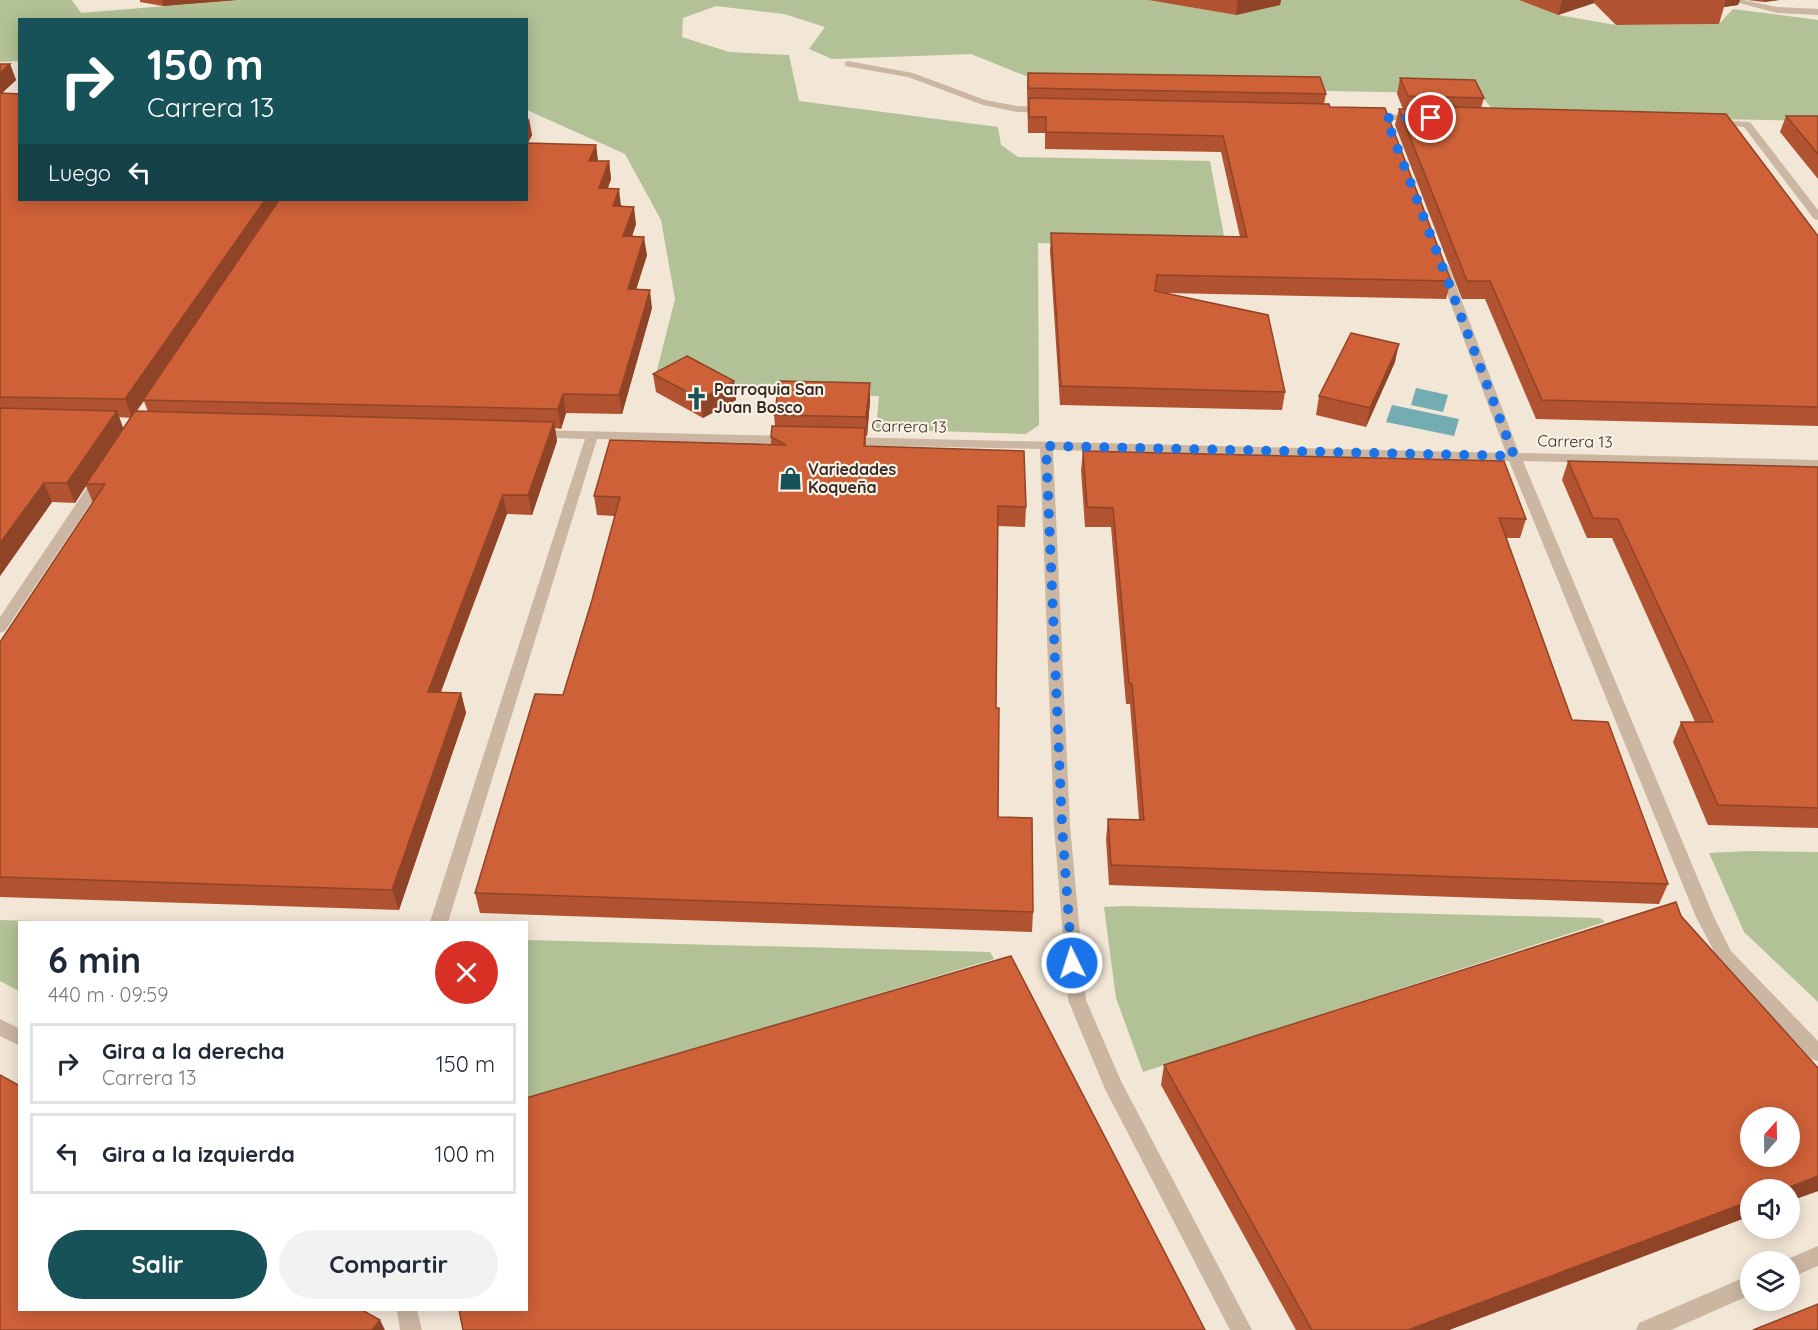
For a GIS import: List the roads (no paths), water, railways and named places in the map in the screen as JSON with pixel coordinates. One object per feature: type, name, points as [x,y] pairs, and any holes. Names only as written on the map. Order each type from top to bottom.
[{"type":"street","points":[[1732,0],[1777,10],[1818,12]]},
{"type":"street","points":[[849,64],[910,75],[959,94],[1006,107],[1065,110]]},
{"type":"street","points":[[1363,117],[1389,123],[1433,118]]},
{"type":"street","points":[[1700,123],[1747,124],[1818,217]]},
{"type":"street","points":[[1438,253],[1514,456],[1673,844],[1725,956],[1818,1053]]},
{"type":"street","points":[[520,434],[799,440]]},
{"type":"street","points":[[439,921],[592,436]]},
{"type":"street","name":"Carrera 13","points":[[834,441],[1818,464]]},
{"type":"street","points":[[1046,446],[1062,826],[1077,999],[1112,1083],[1240,1330]]},
{"type":"street","points":[[0,628],[106,469]]},
{"type":"street","points":[[0,1027],[18,1037]]},
{"type":"street","points":[[1800,1264],[1818,1256]]},
{"type":"street","points":[[1647,1330],[1740,1289]]},
{"type":"street","points":[[407,1311],[411,1330]]},
{"type":"water","points":[[1416,388],[1448,395],[1443,412],[1411,405]]},
{"type":"water","points":[[1392,405],[1459,419],[1454,436],[1386,422]]},
{"type":"place","name":"Parroquia San Juan Bosco","points":[[696,398]]},
{"type":"place","name":"Variedades Koqueña","points":[[790,478]]}]
